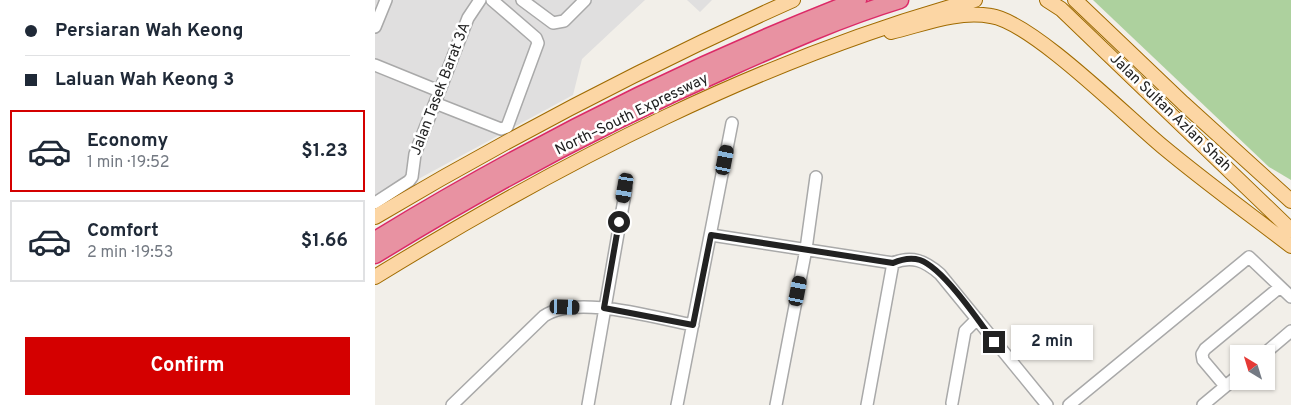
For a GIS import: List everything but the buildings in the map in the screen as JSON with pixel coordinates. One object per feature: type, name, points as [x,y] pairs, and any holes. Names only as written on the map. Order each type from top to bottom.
[{"type":"highway","name":"North–South Expressway","points":[[375,240],[440,200],[593,117],[682,75],[858,0]]},
{"type":"highway","name":"North–South Expressway","points":[[375,255],[460,203],[649,105],[811,32],[900,0]]},
{"type":"main road","points":[[375,217],[469,162],[571,108],[704,41],[793,0]]},
{"type":"main road","points":[[375,277],[504,200],[718,93],[835,44],[904,19],[975,0]]},
{"type":"main road","name":"Jalan Sultan Azlan Shah","points":[[1047,0],[1058,4],[1270,207],[1291,230]]},
{"type":"main road","name":"Jalan Sultan Azlan Shah","points":[[1075,0],[1183,103],[1291,201]]},
{"type":"main road","points":[[835,44],[959,14],[994,16],[1013,24],[1027,32],[1059,57],[1163,147],[1291,246]]},
{"type":"main road","points":[[1260,172],[1291,190]]},
{"type":"main road","points":[[1270,207],[1291,219]]},
{"type":"street","points":[[375,28],[386,0]]},
{"type":"street","name":"Jalan Tasek Barat 3A","points":[[380,200],[412,177],[415,154],[439,90],[468,18],[480,0]]},
{"type":"street","points":[[435,103],[501,129],[507,127],[538,43],[536,38],[492,0]]},
{"type":"street","points":[[522,0],[553,23],[564,21],[585,0]]},
{"type":"street","points":[[375,65],[439,90]]},
{"type":"street","points":[[677,405],[732,123]]},
{"type":"street","points":[[776,405],[806,249],[817,177]]},
{"type":"street","points":[[587,405],[625,188]]},
{"type":"street","points":[[711,235],[893,263],[911,258],[932,267],[1047,405]]},
{"type":"street","points":[[1069,405],[1249,257],[1291,297]]},
{"type":"street","points":[[867,405],[893,263]]},
{"type":"street","points":[[1225,386],[1203,360],[1202,354],[1205,349],[1280,287]]},
{"type":"street","points":[[452,405],[553,309],[565,307],[604,308],[693,325]]},
{"type":"street","points":[[952,402],[965,331],[977,319]]},
{"type":"street","points":[[1275,345],[1291,331]]},
{"type":"street","points":[[1203,405],[1230,382]]},
{"type":"shaded area","points":[[375,0],[645,0],[582,59],[573,95],[422,177],[375,205]]},
{"type":"shaded area","points":[[687,0],[712,0],[700,12]]},
{"type":"green space","points":[[1093,0],[1291,0],[1291,180],[1269,167]]},
{"type":"route","points":[[619,222],[604,308],[693,325],[711,235],[893,263],[911,258],[919,260],[940,274],[994,342]]}]
